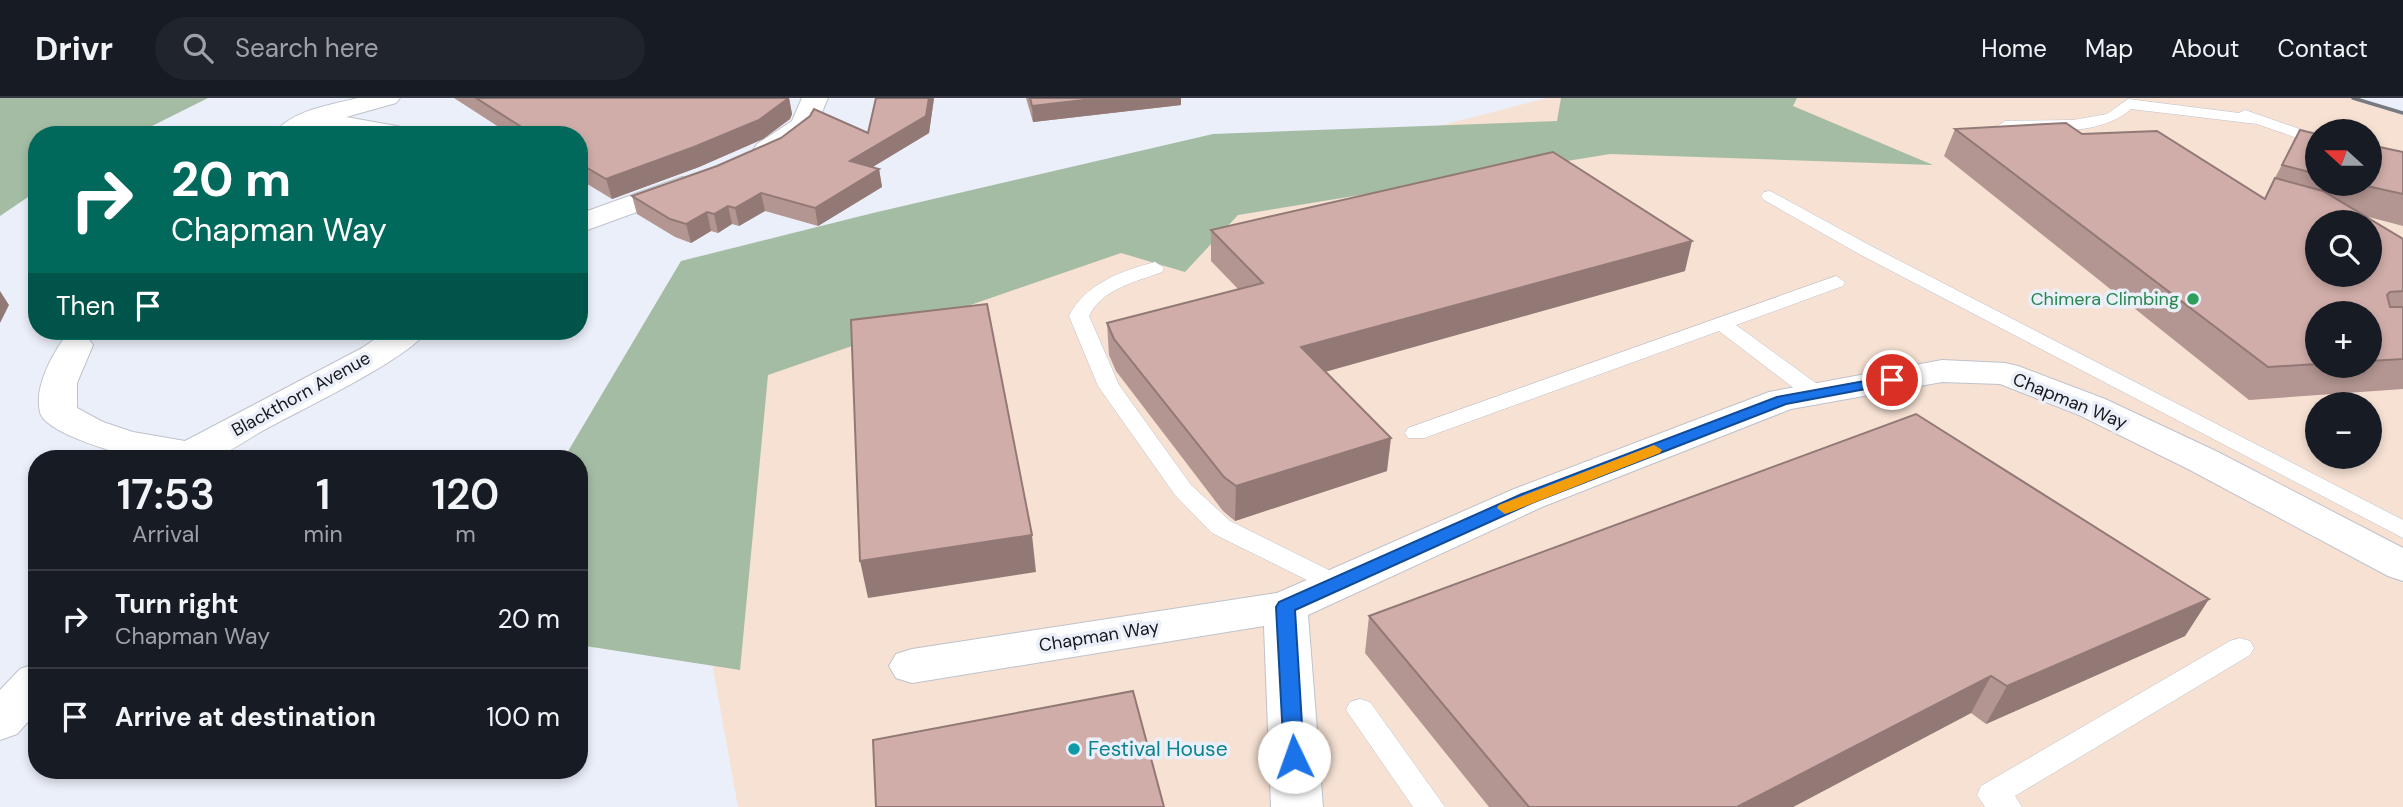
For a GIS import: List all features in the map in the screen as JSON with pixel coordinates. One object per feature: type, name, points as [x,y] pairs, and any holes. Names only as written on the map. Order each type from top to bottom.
[{"type":"street","points":[[301,126],[312,119],[387,98]]},
{"type":"street","points":[[748,158],[774,147],[803,125],[815,98]]},
{"type":"street","points":[[312,119],[352,126]]},
{"type":"street","points":[[588,221],[710,175]]},
{"type":"street","name":"Blackthorn Avenue","points":[[200,450],[396,340]]},
{"type":"street","name":"Blackthorn Avenue","points":[[76,345],[59,383],[58,414],[76,425],[129,445],[156,450]]},
{"type":"street","name":"Chapman Way","points":[[912,666],[1285,607],[1528,498],[1782,401],[1942,371],[2005,374],[2092,407],[2204,461],[2403,566]]},
{"type":"street","points":[[1285,607],[1297,807]]},
{"type":"street","points":[[0,721],[28,691]]},
{"type":"lane","points":[[2199,98],[2305,136]]},
{"type":"lane","points":[[2005,126],[2073,125],[2112,118],[2128,104],[2259,120]]},
{"type":"lane","points":[[1770,196],[1867,251],[2403,530]]},
{"type":"lane","points":[[1155,268],[1101,290],[1086,299],[1081,308],[1079,316],[1109,386],[1183,490],[1221,527],[1336,584]]},
{"type":"lane","points":[[1416,433],[1836,282]]},
{"type":"lane","points":[[1721,323],[1816,394]]},
{"type":"lane","points":[[2007,807],[1992,795],[2240,648]]},
{"type":"lane","points":[[1360,710],[1430,807]]},
{"type":"shaded area","points":[[1547,98],[2353,98],[2403,112],[2403,807],[738,807],[652,330]]},
{"type":"green space","points":[[0,98],[208,98],[152,126],[28,126],[28,197],[0,216]]},
{"type":"green space","points":[[1561,98],[1797,98],[1793,106],[1933,165],[1610,154],[1238,215],[1185,272],[1121,253],[768,375],[740,670],[588,646],[588,450],[569,450],[681,261],[873,213],[1213,134],[1557,121]]},
{"type":"building","points":[[476,98],[787,98],[759,120],[606,179],[588,168],[588,126],[520,126]]},
{"type":"building","points":[[876,98],[929,98],[926,116],[850,161],[879,169],[815,208],[761,193],[735,208],[728,206],[714,214],[707,212],[686,224],[670,219],[632,196],[717,166],[781,138],[810,116],[814,109],[868,133]]},
{"type":"building","points":[[1030,98],[1101,98],[1032,106]]},
{"type":"building","points":[[2066,123],[2082,134],[2157,131],[2265,199],[2275,178],[2305,186],[2305,196],[2331,196],[2355,210],[2305,210],[2305,287],[2382,287],[2382,226],[2403,239],[2403,291],[2390,292],[2387,295],[2390,307],[2403,307],[2403,359],[2382,360],[2382,301],[2305,301],[2305,365],[2268,367],[1955,129]]},
{"type":"building","points":[[2300,130],[2305,131],[2305,171],[2282,165]]},
{"type":"building","points":[[2382,148],[2403,152],[2403,194],[2382,189]]},
{"type":"building","points":[[1553,152],[1692,241],[1301,347],[1391,438],[1236,486],[1224,477],[1114,339],[1107,323],[1263,283],[1211,230]]},
{"type":"building","points":[[987,304],[1032,535],[860,561],[851,320]]},
{"type":"building","points":[[1916,414],[2209,599],[2007,686],[1991,676],[1737,807],[1529,807],[1369,616]]},
{"type":"building","name":"Festival House","points":[[1133,691],[1164,807],[876,807],[873,740]]},
{"type":"railway","points":[[2353,98],[2403,113]]},
{"type":"slow traffic","points":[[1505,508],[1654,450]]},
{"type":"place","name":"Chimera Climbing","points":[[2193,299]]},
{"type":"place","name":"Festival House","points":[[1074,749]]},
{"type":"route","points":[[1294,757],[1285,607],[1528,498],[1782,401],[1892,380]]}]
